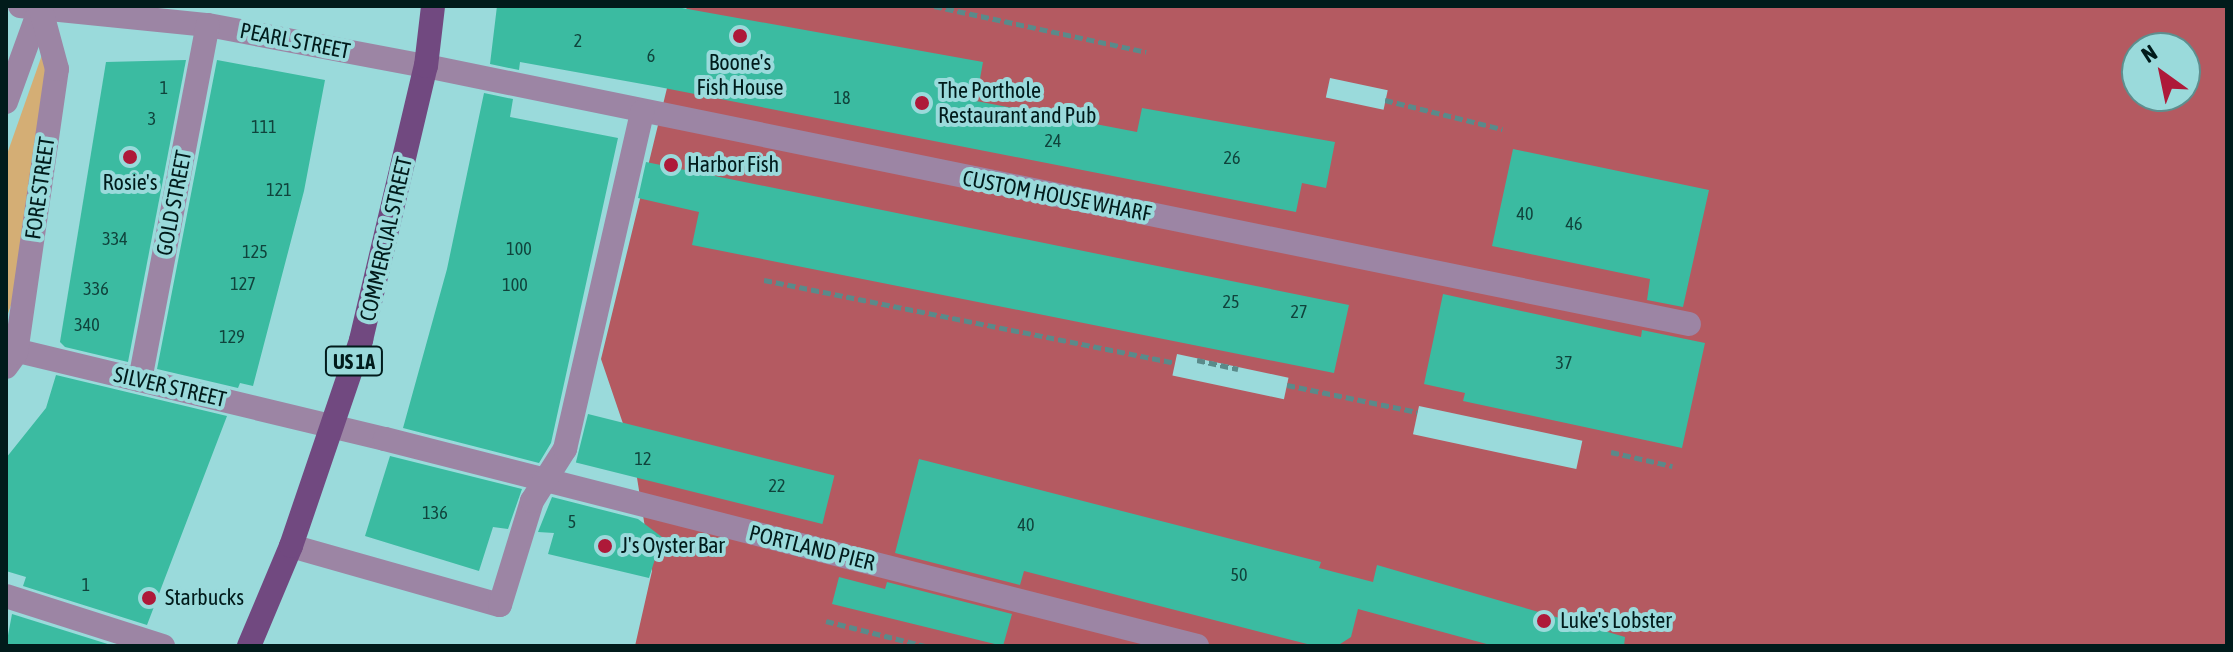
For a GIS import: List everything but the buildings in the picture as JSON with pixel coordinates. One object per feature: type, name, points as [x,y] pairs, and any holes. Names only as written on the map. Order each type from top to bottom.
[{"type":"main road","name":"COMMERCIAL STREET","points":[[249,646],[291,546],[334,426],[384,256],[426,66],[433,6]]},
{"type":"street","name":"PEARL STREET","points":[[33,7],[208,25],[426,66]]},
{"type":"street","points":[[6,102],[33,7]]},
{"type":"street","name":"FORE STREET","points":[[9,356],[57,69],[33,7]]},
{"type":"street","name":"GOLD STREET","points":[[140,380],[208,25]]},
{"type":"street","name":"CUSTOM HOUSE WHARF","points":[[426,66],[1689,324]]},
{"type":"street","points":[[291,546],[500,605],[532,501],[547,481],[568,434],[642,112]]},
{"type":"street","name":"SILVER STREET","points":[[9,356],[140,380],[334,426]]},
{"type":"street","name":"PORTLAND PIER","points":[[334,426],[1197,646]]},
{"type":"street","points":[[6,596],[163,646]]},
{"type":"path","points":[[934,6],[1146,52]]},
{"type":"path","points":[[1385,100],[1502,129]]},
{"type":"path","points":[[764,280],[1175,363]]},
{"type":"path","points":[[1197,360],[1238,369]]},
{"type":"path","points":[[1287,385],[1417,412]]},
{"type":"path","points":[[1611,452],[1672,466]]},
{"type":"path","points":[[826,621],[925,646]]},
{"type":"shaded area","points":[[687,6],[2227,6],[2227,646],[635,646],[652,571],[633,453],[601,359]]},
{"type":"shaded area","points":[[43,52],[49,53],[14,297],[6,319],[6,157]]},
{"type":"pier","points":[[1330,78],[1388,90],[1384,110],[1326,98]]},
{"type":"pier","points":[[1177,354],[1289,378],[1284,399],[1172,376]]},
{"type":"pier","points":[[1419,406],[1582,441],[1576,469],[1413,434]]},
{"type":"place","name":"Boone's Fish House","points":[[740,36]]},
{"type":"place","name":"The Porthole Restaurant and Pub","points":[[922,103]]},
{"type":"place","name":"Rosie's","points":[[130,157]]},
{"type":"place","name":"Harbor Fish","points":[[671,165]]},
{"type":"place","name":"J's Oyster Bar","points":[[605,546]]},
{"type":"place","name":"Starbucks","points":[[149,598]]},
{"type":"place","name":"Luke's Lobster","points":[[1544,621]]}]
